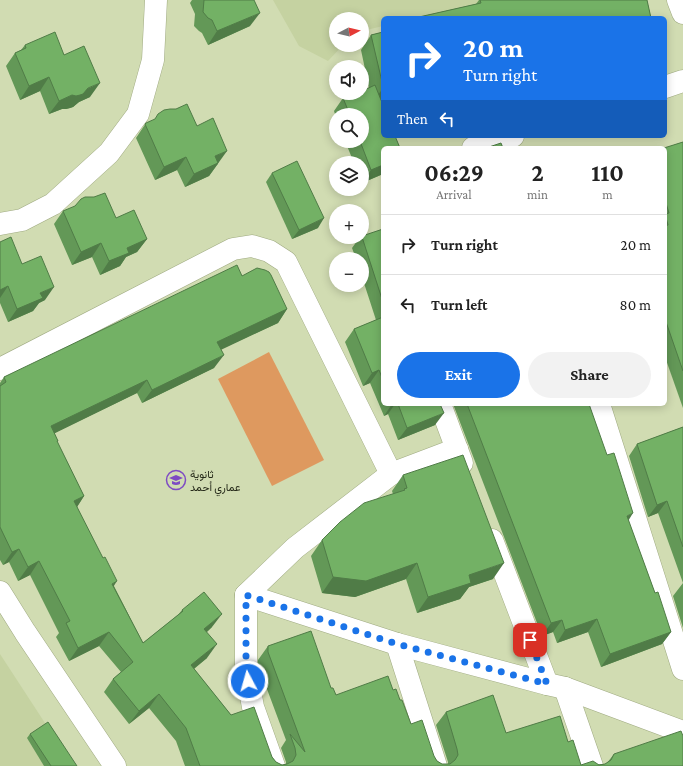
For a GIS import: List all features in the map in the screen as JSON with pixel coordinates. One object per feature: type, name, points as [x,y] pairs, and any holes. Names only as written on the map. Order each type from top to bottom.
[{"type":"street","points":[[0,224],[22,220],[53,204],[109,153],[138,114],[154,60],[156,0]]},
{"type":"street","points":[[678,0],[683,13]]},
{"type":"street","points":[[667,86],[683,81]]},
{"type":"street","points":[[482,146],[511,140]]},
{"type":"street","points":[[0,369],[233,249],[252,246],[269,251],[286,262],[391,474]]},
{"type":"street","points":[[441,406],[468,478]]},
{"type":"street","points":[[600,406],[683,669]]},
{"type":"street","points":[[274,766],[252,707],[246,668],[246,595],[295,548],[391,474],[457,449]]},
{"type":"street","points":[[485,522],[592,766]]},
{"type":"street","points":[[0,592],[115,766]]},
{"type":"street","points":[[246,595],[397,644],[556,686],[683,732]]},
{"type":"street","points":[[397,644],[436,766]]},
{"type":"shaded area","points":[[273,0],[493,0],[425,16],[381,16],[381,26],[369,29],[369,12],[329,12],[329,52],[336,52],[328,61],[299,46]]},
{"type":"shaded area","points":[[269,352],[324,460],[272,486],[218,379]]},
{"type":"shaded area","points":[[0,654],[73,766],[0,766]]},
{"type":"building","points":[[204,0],[254,0],[260,13],[217,31],[212,20],[203,12]]},
{"type":"building","points":[[480,0],[647,0],[651,16],[423,16],[481,3]]},
{"type":"building","points":[[55,32],[64,55],[84,46],[100,83],[88,88],[83,94],[76,96],[72,95],[59,101],[49,77],[29,86],[15,53],[26,48],[25,45]]},
{"type":"building","points":[[381,32],[381,78],[371,35]]},
{"type":"building","points":[[375,85],[381,100],[381,138],[396,138],[399,146],[381,146],[381,166],[371,170],[369,165],[369,156],[366,156],[363,148],[369,148],[369,108],[347,108],[344,100],[369,100],[369,88]]},
{"type":"building","points":[[187,104],[197,126],[213,118],[227,151],[215,156],[218,163],[194,174],[186,157],[164,167],[145,124],[155,119],[158,114],[164,110],[176,109]]},
{"type":"building","points":[[683,142],[683,371],[667,325],[667,214],[669,213],[667,206],[667,147]]},
{"type":"building","points":[[501,143],[502,146],[492,146]]},
{"type":"building","points":[[297,161],[324,218],[299,230],[272,173]]},
{"type":"building","points":[[105,193],[116,218],[134,210],[147,239],[127,248],[129,253],[109,261],[101,243],[81,252],[63,211],[75,206],[85,197],[94,197]]},
{"type":"building","points":[[381,230],[381,296],[369,259],[369,252],[367,252],[364,244],[369,244],[369,234]]},
{"type":"building","points":[[11,237],[22,264],[41,256],[54,287],[40,293],[43,298],[17,309],[8,286],[0,290],[0,242]]},
{"type":"building","points":[[237,265],[242,276],[257,268],[269,272],[287,309],[217,342],[224,355],[152,390],[147,380],[51,426],[84,496],[74,501],[103,558],[105,557],[117,581],[112,584],[143,643],[204,592],[222,614],[204,629],[217,644],[191,665],[231,715],[254,707],[272,757],[276,762],[282,765],[293,761],[296,755],[290,734],[305,752],[268,652],[268,646],[311,631],[331,688],[333,688],[336,695],[388,676],[393,690],[396,689],[400,700],[402,700],[411,724],[422,720],[434,756],[437,761],[442,764],[450,764],[458,755],[446,712],[493,695],[506,733],[560,716],[568,742],[573,740],[581,765],[593,761],[599,765],[605,764],[611,760],[614,754],[681,731],[683,736],[683,766],[200,766],[186,728],[159,694],[139,711],[113,679],[133,662],[109,632],[78,648],[66,623],[70,621],[39,561],[28,567],[19,549],[12,552],[0,527],[0,386],[6,382],[4,377]]},
{"type":"building","points":[[381,318],[381,375],[379,370],[372,373],[354,329]]},
{"type":"building","points":[[399,406],[441,406],[444,413],[407,428]]},
{"type":"building","points":[[468,406],[590,406],[607,455],[614,453],[633,513],[627,516],[655,593],[658,592],[671,632],[610,654],[597,619],[565,630],[562,620],[551,623]]},
{"type":"building","points":[[683,427],[683,547],[667,501],[657,505],[637,444]]},
{"type":"building","points":[[463,455],[504,563],[469,575],[471,583],[428,597],[417,563],[366,581],[333,577],[322,540],[340,522],[364,503],[405,490],[404,489],[407,488],[403,475]]},
{"type":"building","points":[[48,722],[77,766],[51,766],[30,734]]},
{"type":"place","name":"ثانوية عماري أحمد","points":[[176,480]]},
{"type":"route","points":[[248,681],[246,668],[246,595],[397,644],[547,684],[530,640]]}]
